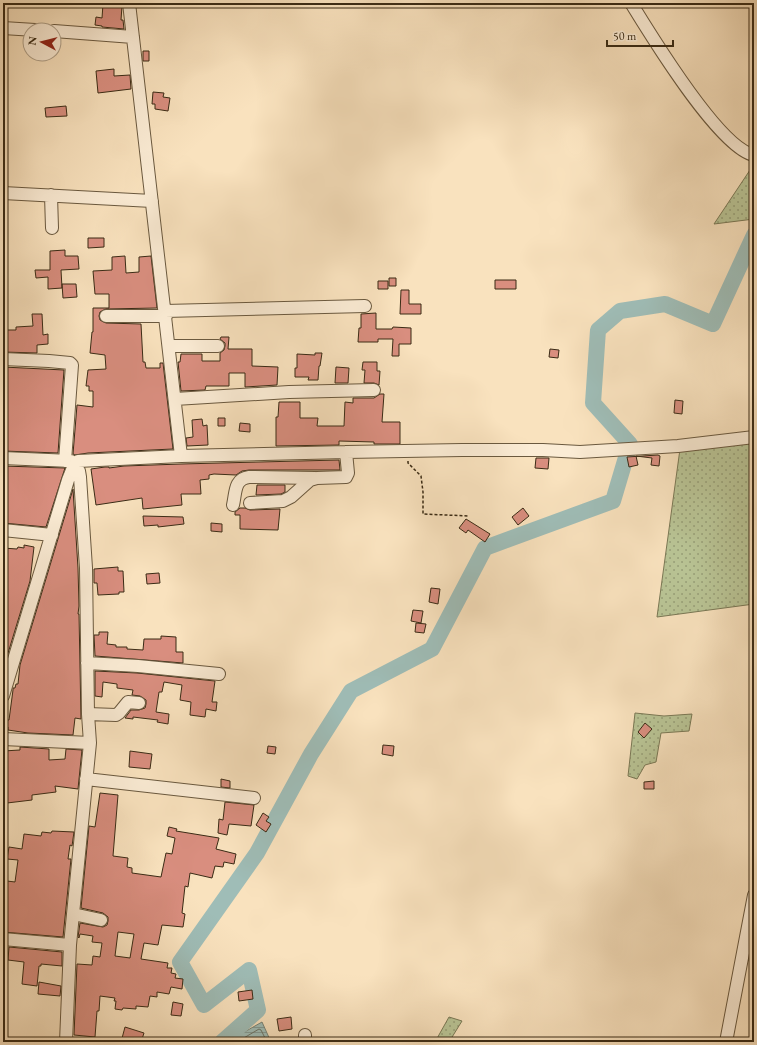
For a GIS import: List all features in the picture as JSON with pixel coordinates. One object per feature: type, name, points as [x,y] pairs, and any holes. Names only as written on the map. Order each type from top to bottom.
[{"type":"street","points":[[129,3],[166,313],[181,456]]},
{"type":"street","points":[[631,3],[665,58],[710,118],[733,142],[748,154],[754,155]]},
{"type":"street","points":[[3,28],[22,29]]},
{"type":"street","points":[[62,32],[133,37]]},
{"type":"street","points":[[3,193],[152,201]]},
{"type":"street","points":[[51,195],[52,228]]},
{"type":"street","points":[[106,316],[365,306]]},
{"type":"street","points":[[169,346],[218,346]]},
{"type":"street","points":[[3,360],[49,361],[70,363],[72,365],[72,462],[52,535],[3,696]]},
{"type":"street","points":[[175,399],[289,392],[374,390]]},
{"type":"street","points":[[3,458],[72,462],[181,456],[346,452],[536,450],[580,452],[678,446],[754,437]]},
{"type":"street","points":[[233,505],[238,482],[242,478],[250,476],[317,478],[346,477],[348,473],[346,452]]},
{"type":"street","points":[[66,1042],[70,945],[90,744],[84,526],[79,471],[72,462]]},
{"type":"street","points":[[250,503],[279,502],[287,500],[310,480],[317,478]]},
{"type":"street","points":[[3,530],[52,535]]},
{"type":"street","points":[[87,663],[138,666],[218,674]]},
{"type":"street","points":[[88,714],[113,716],[119,713],[128,702],[139,703]]},
{"type":"street","points":[[3,740],[90,744]]},
{"type":"street","points":[[86,779],[254,798]]},
{"type":"street","points":[[726,1042],[752,913],[754,895]]},
{"type":"street","points":[[73,914],[101,920]]},
{"type":"street","points":[[3,939],[70,945]]},
{"type":"path","points":[[406,451],[408,463],[420,476],[423,492],[423,514],[469,516]]},
{"type":"green space","points":[[754,164],[754,219],[714,224]]},
{"type":"green space","points":[[754,440],[754,604],[657,617],[680,449]]},
{"type":"green space","points":[[635,713],[664,716],[692,714],[689,731],[661,733],[656,762],[645,765],[637,779],[628,776]]},
{"type":"green space","points":[[754,918],[754,960],[746,961]]},
{"type":"green space","points":[[449,1017],[462,1021],[449,1042],[435,1042]]},
{"type":"water","points":[[262,1022],[271,1042],[233,1042],[232,1039]]},
{"type":"building","points":[[103,4],[122,6],[121,20],[123,20],[124,29],[95,25],[96,17],[102,18]]},
{"type":"building","points":[[143,51],[149,51],[149,61],[143,61]]},
{"type":"building","points":[[114,69],[114,76],[130,75],[131,89],[98,93],[96,71]]},
{"type":"building","points":[[153,92],[164,93],[163,97],[170,98],[168,111],[155,109],[155,104],[152,104]]},
{"type":"building","points":[[66,106],[67,116],[46,117],[45,108]]},
{"type":"building","points":[[88,238],[104,238],[104,247],[88,248]]},
{"type":"building","points":[[65,250],[65,256],[78,256],[79,269],[61,270],[62,288],[48,289],[48,277],[36,278],[35,270],[50,270],[50,251]]},
{"type":"building","points":[[125,256],[126,273],[139,272],[139,257],[151,256],[157,308],[106,309],[100,312],[99,316],[100,320],[106,323],[141,324],[143,362],[145,362],[146,368],[160,368],[160,363],[163,363],[173,449],[88,453],[75,455],[73,454],[77,405],[93,407],[93,391],[89,391],[89,386],[86,386],[88,370],[106,369],[105,355],[90,353],[93,332],[93,308],[109,308],[109,294],[95,294],[93,271],[112,270],[112,257]]},
{"type":"building","points":[[389,278],[396,278],[396,286],[389,286]]},
{"type":"building","points":[[495,280],[516,280],[516,289],[495,289]]},
{"type":"building","points":[[378,281],[388,281],[388,289],[378,289]]},
{"type":"building","points":[[62,284],[76,284],[77,297],[63,298]]},
{"type":"building","points":[[401,290],[409,290],[409,304],[421,304],[421,314],[400,314]]},
{"type":"building","points":[[376,313],[376,329],[392,329],[393,327],[411,328],[411,344],[399,344],[399,356],[392,356],[393,339],[378,339],[378,342],[358,342],[359,328],[361,328],[361,314]]},
{"type":"building","points":[[32,314],[42,314],[43,335],[48,334],[48,344],[37,345],[37,353],[3,352],[3,330],[16,330],[16,327],[33,326]]},
{"type":"building","points":[[221,337],[229,337],[228,349],[252,349],[252,366],[278,367],[277,385],[245,387],[245,373],[229,373],[229,386],[206,386],[205,390],[181,391],[178,362],[180,362],[181,354],[202,354],[202,361],[220,361],[220,353],[224,350],[225,346],[225,343],[220,339]]},
{"type":"building","points":[[550,349],[559,350],[558,358],[549,357]]},
{"type":"building","points":[[315,353],[322,353],[318,380],[308,380],[309,377],[295,377],[295,368],[297,368],[297,354],[315,355]]},
{"type":"building","points":[[363,362],[377,362],[377,371],[380,371],[379,385],[374,383],[364,383],[365,370],[362,370]]},
{"type":"building","points":[[3,367],[64,370],[58,453],[3,451]]},
{"type":"building","points":[[336,367],[349,368],[348,383],[335,383]]},
{"type":"building","points":[[380,394],[384,394],[382,422],[400,422],[400,444],[374,444],[374,442],[339,441],[339,445],[276,446],[276,417],[278,417],[279,402],[300,402],[300,418],[318,418],[317,426],[344,426],[345,402],[353,403],[353,398],[374,398]]},
{"type":"building","points":[[675,400],[683,401],[682,414],[674,413]]},
{"type":"building","points":[[218,418],[225,418],[225,426],[218,426]]},
{"type":"building","points":[[202,419],[203,426],[207,425],[208,445],[187,446],[186,438],[193,437],[192,420]]},
{"type":"building","points":[[240,423],[250,424],[250,432],[239,431]]},
{"type":"building","points":[[658,455],[660,456],[659,466],[651,465],[652,458],[638,456]]},
{"type":"building","points":[[636,456],[638,465],[629,467],[627,457]]},
{"type":"building","points":[[536,458],[549,458],[548,469],[535,468]]},
{"type":"building","points":[[339,460],[340,470],[249,470],[242,471],[236,475],[209,475],[209,479],[200,480],[201,494],[181,494],[182,505],[143,509],[142,498],[96,505],[91,469],[124,466]]},
{"type":"building","points":[[3,466],[65,468],[46,527],[3,523]]},
{"type":"building","points":[[257,485],[285,485],[285,492],[281,494],[256,495]]},
{"type":"building","points":[[73,489],[78,568],[81,719],[75,718],[73,735],[28,733],[8,730],[8,727],[5,727],[6,720],[9,720],[13,688],[15,688],[16,684],[18,684],[20,665]]},
{"type":"building","points":[[240,508],[250,510],[280,509],[278,530],[240,529],[240,515],[235,515],[235,512]]},
{"type":"building","points":[[523,508],[529,516],[518,525],[512,517]]},
{"type":"building","points":[[143,516],[183,517],[184,524],[158,527],[158,525],[144,526]]},
{"type":"building","points":[[466,519],[490,534],[485,542],[468,530],[466,533],[459,528]]},
{"type":"building","points":[[211,523],[222,524],[222,532],[211,531]]},
{"type":"building","points":[[24,545],[34,547],[30,581],[5,663],[3,663],[3,548],[24,548]]},
{"type":"building","points":[[118,567],[118,571],[123,571],[124,592],[119,592],[119,594],[98,595],[97,583],[94,583],[94,569]]},
{"type":"building","points":[[159,573],[160,583],[147,584],[146,574]]},
{"type":"building","points":[[431,588],[440,589],[438,604],[429,602]]},
{"type":"building","points":[[413,610],[423,611],[421,623],[411,621]]},
{"type":"building","points":[[416,623],[426,624],[424,633],[415,632]]},
{"type":"building","points":[[99,632],[108,632],[107,644],[116,645],[116,647],[127,647],[127,649],[143,650],[144,639],[161,639],[161,636],[176,637],[176,652],[183,652],[183,663],[95,656],[94,635],[99,635]]},
{"type":"building","points":[[95,671],[137,673],[215,681],[212,702],[217,702],[216,711],[206,709],[205,717],[190,715],[191,702],[180,700],[182,685],[164,682],[162,692],[159,692],[156,712],[169,714],[168,724],[157,722],[158,720],[133,717],[133,719],[125,718],[131,710],[145,708],[146,700],[140,696],[132,695],[133,690],[117,688],[117,684],[103,682],[102,697],[95,696]]},
{"type":"building","points":[[645,723],[652,729],[644,738],[638,732]]},
{"type":"building","points":[[383,745],[394,746],[393,756],[382,754]]},
{"type":"building","points":[[268,746],[276,747],[275,754],[267,753]]},
{"type":"building","points":[[20,747],[49,749],[49,760],[65,759],[66,749],[82,750],[78,789],[55,786],[56,792],[32,795],[32,800],[7,803],[6,780],[3,780],[3,751],[20,750]]},
{"type":"building","points":[[130,751],[152,754],[150,769],[129,767]]},
{"type":"building","points":[[221,779],[230,781],[230,788],[221,787]]},
{"type":"building","points":[[654,781],[654,789],[644,789],[644,782]]},
{"type":"building","points":[[100,793],[118,795],[113,856],[128,858],[127,867],[132,868],[132,873],[161,877],[166,853],[172,854],[175,838],[167,836],[169,827],[177,829],[176,831],[219,838],[216,849],[236,854],[234,864],[224,862],[223,867],[215,866],[212,878],[190,873],[188,887],[185,886],[182,913],[185,914],[183,927],[162,925],[158,945],[144,943],[141,959],[168,963],[167,968],[172,968],[171,973],[176,974],[175,978],[183,979],[182,989],[171,987],[169,994],[157,992],[157,997],[150,996],[148,1007],[136,1006],[136,1009],[115,1009],[115,998],[100,996],[95,1037],[74,1035],[77,964],[92,965],[93,956],[100,957],[102,943],[92,942],[93,936],[80,934],[79,938],[80,923],[103,927],[107,925],[108,921],[108,917],[103,913],[81,908],[89,826],[95,827]],"holes":[[[118,932],[134,934],[130,958],[115,956]]]},
{"type":"building","points":[[225,802],[254,805],[251,826],[229,824],[227,835],[218,833],[219,819],[223,820]]},
{"type":"building","points":[[263,813],[269,817],[266,821],[271,824],[266,832],[256,825]]},
{"type":"building","points":[[52,831],[74,832],[68,859],[71,859],[63,937],[3,932],[3,903],[7,881],[15,882],[18,860],[7,859],[9,847],[22,849],[24,834],[41,836],[42,832],[51,833]]},
{"type":"building","points":[[9,947],[62,952],[62,966],[41,964],[41,966],[39,966],[37,986],[22,984],[24,962],[8,960]]},
{"type":"building","points":[[39,982],[61,986],[60,996],[38,994]]},
{"type":"building","points":[[252,990],[253,999],[239,1001],[238,992]]},
{"type":"building","points":[[173,1002],[183,1004],[181,1016],[171,1015]]},
{"type":"building","points":[[291,1017],[292,1029],[279,1031],[277,1019]]},
{"type":"building","points":[[125,1027],[144,1033],[141,1042],[121,1042]]},
{"type":"waterway","points":[[222,1042],[258,1010],[249,970],[204,1005],[180,962],[257,853],[311,754],[351,691],[432,649],[485,548],[613,501],[630,444],[593,403],[598,330],[620,311],[665,304],[713,324],[754,235]]}]
